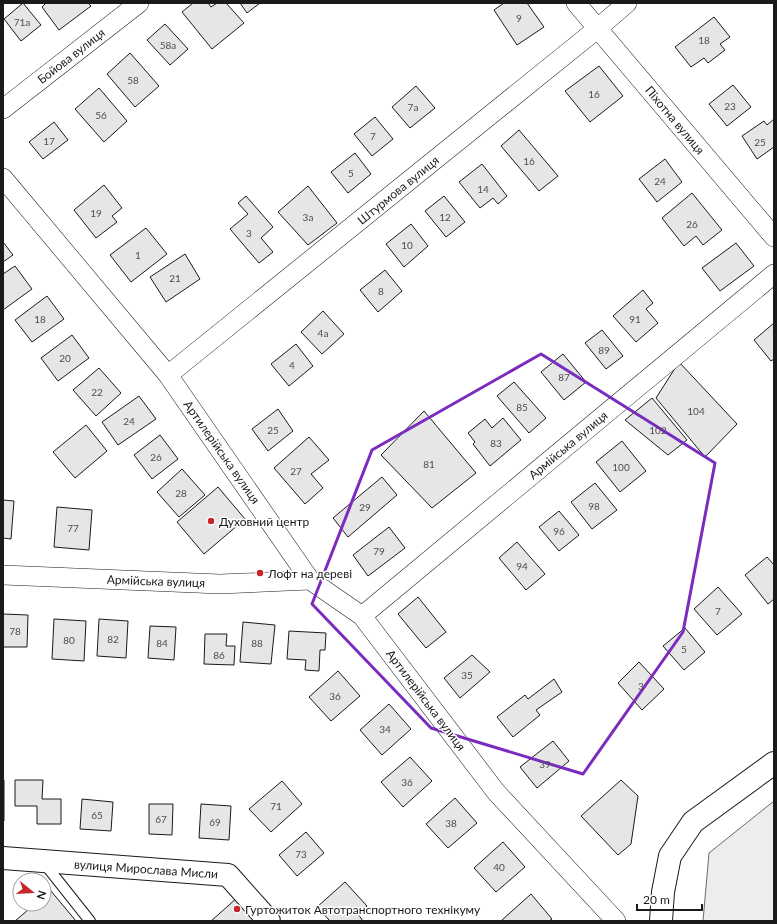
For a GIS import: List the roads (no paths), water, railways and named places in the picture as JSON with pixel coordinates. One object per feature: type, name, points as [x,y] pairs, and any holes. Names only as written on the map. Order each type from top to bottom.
[{"type":"street","name":"Бойова вулиця","points":[[3,108],[139,3]]},
{"type":"street","name":"Піхотна вулиця","points":[[576,3],[774,237]]},
{"type":"street","name":"Штурмова вулиця","points":[[168,375],[597,29],[627,3]]},
{"type":"street","name":"Артилерійська вулиця","points":[[3,178],[168,375],[310,580],[362,616],[496,792],[616,921]]},
{"type":"street","name":"Армійська вулиця","points":[[362,616],[774,274]]},
{"type":"street","name":"Армійська вулиця","points":[[3,575],[220,584],[310,580]]},
{"type":"street","points":[[661,921],[663,892],[670,856],[693,822],[774,763]]},
{"type":"street","name":"вулиця Мирослава Мисли","points":[[3,858],[228,875],[269,921]]},
{"type":"lane","points":[[42,861],[90,921]]},
{"type":"place","name":"Духовний центр","points":[[211,521]]},
{"type":"place","name":"Лофт на дереві","points":[[260,573]]},
{"type":"place","name":"Гуртожиток Автотранспортного технікуму","points":[[237,909]]}]
